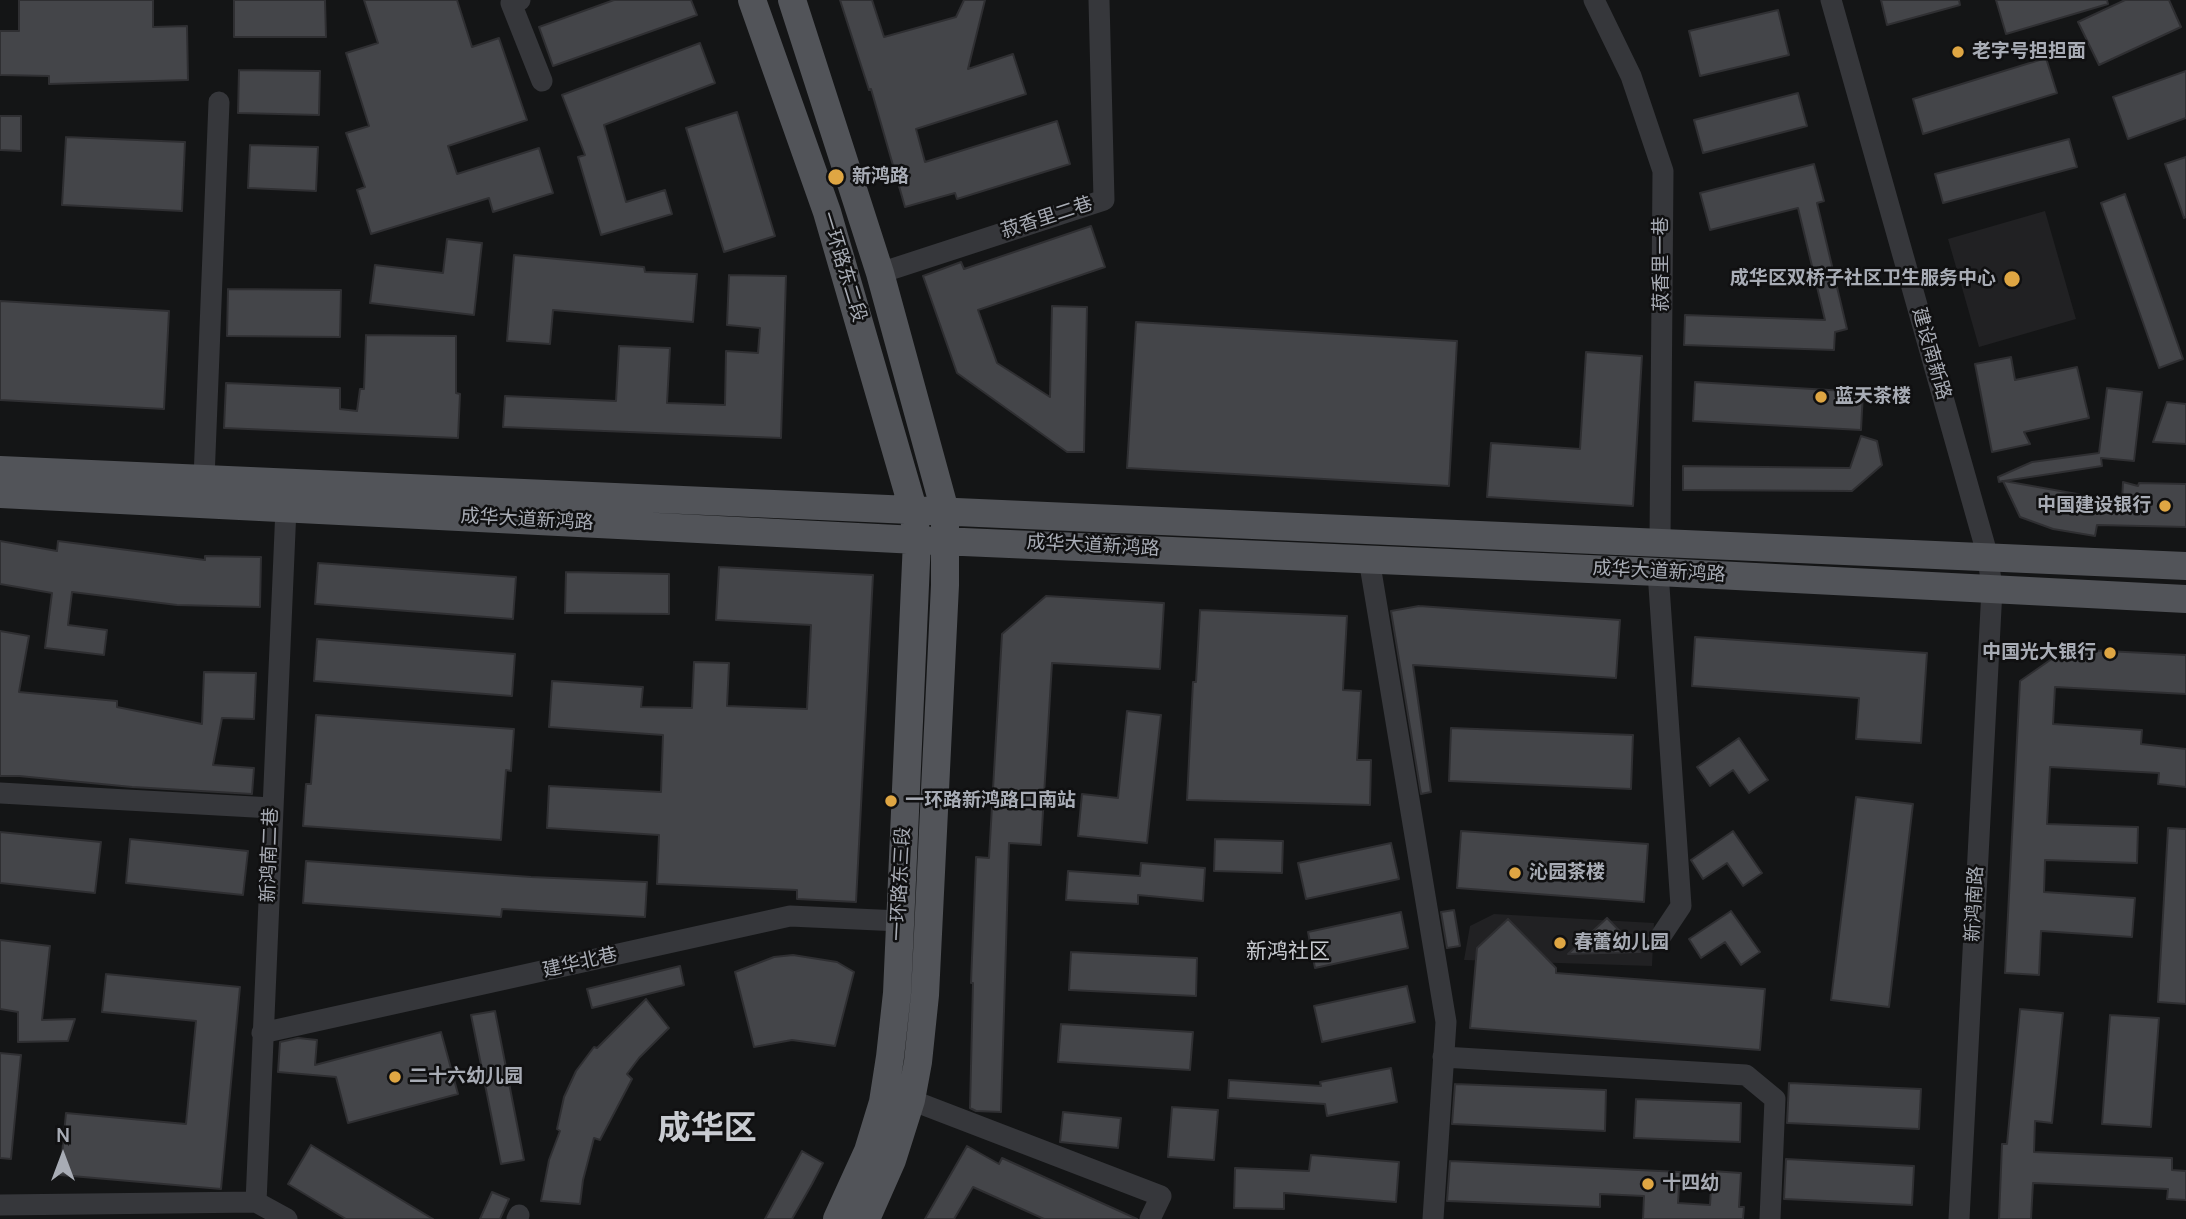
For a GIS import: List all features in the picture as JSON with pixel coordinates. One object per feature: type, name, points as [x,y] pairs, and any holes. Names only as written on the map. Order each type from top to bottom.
[{"type":"main road","name":"一环路东二段","points":[[752,0],[827,212],[913,509],[917,540]]},
{"type":"main road","name":"一环路东二段","points":[[792,0],[880,273],[945,511],[946,540]]},
{"type":"main road","name":"成华大道新鸿路","points":[[0,470],[2186,566]]},
{"type":"main road","name":"成华大道新鸿路","points":[[0,494],[917,540],[1658,572],[2186,600]]},
{"type":"main road","name":"一环路东三段","points":[[837,1219],[868,1151],[883,1102],[897,993],[917,540]]},
{"type":"main road","name":"一环路东三段","points":[[866,1219],[892,1160],[911,1100],[918,1062],[925,995],[946,540]]},
{"type":"street","points":[[520,0],[511,3],[542,81]]},
{"type":"street","name":"菽香里二巷","points":[[880,273],[1104,200],[1099,0]]},
{"type":"street","name":"菽香里一巷","points":[[1594,0],[1631,76],[1663,171],[1660,541]]},
{"type":"street","name":"建设南新路","points":[[1831,0],[1988,557],[1992,589]]},
{"type":"street","points":[[204,479],[219,102]]},
{"type":"street","name":"新鸿南二巷","points":[[256,1202],[286,508]]},
{"type":"street","points":[[1369,559],[1446,1022],[1433,1219]]},
{"type":"street","points":[[1658,572],[1681,906],[1658,939]]},
{"type":"street","name":"新鸿南路","points":[[1959,1219],[1992,589]]},
{"type":"street","points":[[0,793],[272,808]]},
{"type":"street","name":"建华北巷","points":[[262,1033],[790,916],[900,921]]},
{"type":"street","points":[[1443,1057],[1746,1075],[1775,1099],[1770,1219]]},
{"type":"street","points":[[911,1100],[1161,1196],[1150,1219]]},
{"type":"street","points":[[0,1205],[256,1202],[287,1219]]},
{"type":"shaded area","name":"成华区双桥子社区卫生服务中心","points":[[2045,211],[2076,319],[1979,347],[1948,239]]},
{"type":"shaded area","name":"春蕾幼儿园","points":[[1494,914],[1654,923],[1652,966],[1464,960],[1470,926]]},
{"type":"building","points":[[19,0],[153,0],[153,27],[187,26],[188,80],[49,84],[49,76],[0,75],[0,31],[19,31]]},
{"type":"building","points":[[234,0],[325,0],[326,37],[234,37]]},
{"type":"building","points":[[364,0],[457,0],[472,47],[499,38],[527,120],[448,146],[457,174],[539,148],[553,193],[493,212],[489,198],[371,234],[357,190],[365,187],[346,133],[369,126],[346,53],[378,43]]},
{"type":"building","points":[[614,0],[691,0],[697,15],[553,66],[539,27]]},
{"type":"building","points":[[840,0],[872,0],[884,37],[956,17],[964,0],[985,0],[968,69],[1013,54],[1026,94],[916,129],[925,162],[1057,121],[1070,164],[957,199],[955,193],[905,207],[871,89],[869,90]]},
{"type":"building","points":[[1881,0],[1959,0],[1960,5],[1887,25]]},
{"type":"building","points":[[1996,0],[2107,0],[2108,4],[2006,34]]},
{"type":"building","points":[[2125,0],[2169,0],[2181,27],[2099,65],[2078,22]]},
{"type":"building","points":[[1778,10],[1789,55],[1700,76],[1689,31]]},
{"type":"building","points":[[700,43],[715,83],[604,125],[626,202],[665,190],[672,214],[601,235],[578,157],[585,155],[562,95]]},
{"type":"building","points":[[2046,58],[2057,93],[1923,134],[1913,99]]},
{"type":"building","points":[[239,70],[320,71],[319,115],[238,113]]},
{"type":"building","points":[[2186,71],[2186,118],[2128,139],[2113,97]]},
{"type":"building","points":[[1798,93],[1807,126],[1703,153],[1694,120]]},
{"type":"building","points":[[737,112],[775,236],[724,252],[686,128]]},
{"type":"building","points":[[0,116],[21,116],[21,151],[0,150]]},
{"type":"building","points":[[66,137],[185,142],[182,211],[62,205]]},
{"type":"building","points":[[2069,139],[2077,167],[1943,203],[1935,174]]},
{"type":"building","points":[[250,145],[318,147],[316,191],[248,188]]},
{"type":"building","points":[[2186,157],[2186,217],[2184,218],[2165,164]]},
{"type":"building","points":[[1814,164],[1824,201],[1817,203],[1847,329],[1835,332],[1834,350],[1684,345],[1685,315],[1825,320],[1798,208],[1710,230],[1700,193]]},
{"type":"building","points":[[2125,194],[2183,359],[2159,368],[2101,203]]},
{"type":"building","points":[[1091,226],[1105,267],[978,310],[997,363],[1050,397],[1052,306],[1087,307],[1084,452],[1067,452],[957,373],[923,276],[961,262],[964,269]]},
{"type":"building","points":[[447,239],[482,243],[474,315],[370,303],[375,265],[443,273]]},
{"type":"building","points":[[514,255],[644,267],[645,272],[697,274],[693,322],[553,310],[550,344],[507,341]]},
{"type":"building","points":[[729,275],[786,276],[781,438],[503,427],[505,396],[616,401],[619,346],[670,348],[667,403],[725,405],[726,351],[758,353],[760,328],[727,325]]},
{"type":"building","points":[[228,289],[341,290],[340,337],[227,336]]},
{"type":"building","points":[[0,301],[169,311],[164,409],[0,400]]},
{"type":"building","points":[[1136,322],[1457,341],[1449,486],[1127,468]]},
{"type":"building","points":[[366,335],[456,336],[456,393],[460,394],[458,438],[224,428],[226,383],[340,388],[340,409],[357,411],[360,389],[364,389]]},
{"type":"building","points":[[1586,352],[1642,356],[1633,506],[1487,497],[1491,443],[1580,449]]},
{"type":"building","points":[[2011,357],[2015,380],[2077,367],[2089,418],[2024,432],[2030,444],[1992,452],[1975,364]]},
{"type":"building","points":[[1695,382],[1863,392],[1861,430],[1693,421]]},
{"type":"building","points":[[2107,388],[2142,392],[2134,461],[2101,458],[2102,466],[2004,481],[2122,502],[2123,482],[2138,486],[2139,483],[2186,484],[2186,527],[2097,525],[2095,536],[2053,529],[2020,517],[2003,481],[1999,482],[1998,477],[2032,462],[2099,453]]},
{"type":"building","points":[[2167,402],[2186,404],[2186,444],[2153,442]]},
{"type":"building","points":[[1861,436],[1877,441],[1882,465],[1852,491],[1683,490],[1683,466],[1850,468]]},
{"type":"building","points":[[0,541],[57,551],[58,541],[205,560],[205,556],[261,557],[260,607],[177,605],[72,592],[68,625],[107,630],[104,655],[45,648],[52,593],[0,584]]},
{"type":"building","points":[[318,563],[516,577],[513,619],[315,604]]},
{"type":"building","points":[[719,567],[873,575],[856,902],[797,899],[797,890],[657,884],[659,835],[547,828],[549,786],[661,792],[663,735],[549,727],[552,681],[643,687],[641,707],[692,708],[694,662],[729,663],[727,706],[807,709],[811,625],[716,620]]},
{"type":"building","points":[[566,572],[669,574],[669,614],[565,613]]},
{"type":"building","points":[[1046,596],[1164,603],[1160,669],[1052,663],[1041,845],[1009,843],[1001,1112],[976,1111],[970,1108],[976,857],[989,858],[1002,634]]},
{"type":"building","points":[[1419,606],[1620,620],[1616,678],[1413,665],[1431,792],[1421,794],[1391,611]]},
{"type":"building","points":[[1200,610],[1347,616],[1343,690],[1361,691],[1357,760],[1371,760],[1370,805],[1187,800]]},
{"type":"building","points":[[0,631],[29,636],[19,692],[117,701],[117,707],[202,724],[204,672],[256,673],[254,719],[222,718],[213,765],[254,768],[252,794],[0,776]]},
{"type":"building","points":[[1695,637],[1927,653],[1921,743],[1856,739],[1859,698],[1692,686]]},
{"type":"building","points":[[317,639],[515,654],[512,696],[314,681]]},
{"type":"building","points":[[2066,649],[2186,655],[2186,694],[2055,687],[2053,724],[2142,730],[2141,744],[2186,749],[2186,787],[2158,784],[2159,773],[2050,767],[2047,824],[2138,827],[2137,863],[2045,860],[2044,892],[2135,898],[2132,937],[2041,931],[2039,975],[2005,973],[2020,681]]},
{"type":"building","points":[[1127,711],[1161,715],[1147,843],[1078,836],[1082,794],[1118,798]]},
{"type":"building","points":[[316,715],[514,729],[511,771],[506,770],[501,840],[303,826],[306,784],[311,784]]},
{"type":"building","points":[[1451,728],[1633,735],[1631,789],[1449,781]]},
{"type":"building","points":[[1739,738],[1768,780],[1749,793],[1733,770],[1710,786],[1697,767]]},
{"type":"building","points":[[1856,797],[1913,804],[1889,1007],[1831,1000]]},
{"type":"building","points":[[2168,828],[2186,829],[2186,1004],[2158,1002]]},
{"type":"building","points":[[1461,831],[1648,844],[1644,902],[1457,888]]},
{"type":"building","points":[[1733,831],[1762,873],[1743,886],[1727,863],[1703,879],[1691,860]]},
{"type":"building","points":[[0,832],[101,842],[95,893],[0,883]]},
{"type":"building","points":[[130,839],[248,851],[243,895],[126,883]]},
{"type":"building","points":[[1215,839],[1283,841],[1282,873],[1214,871]]},
{"type":"building","points":[[1391,843],[1399,879],[1306,899],[1298,863]]},
{"type":"building","points":[[306,861],[531,877],[647,882],[645,917],[502,909],[501,917],[303,903]]},
{"type":"building","points":[[1141,863],[1205,868],[1203,901],[1138,895],[1138,904],[1066,900],[1068,871],[1140,876]]},
{"type":"building","points":[[1454,910],[1460,946],[1447,948],[1441,912]]},
{"type":"building","points":[[1731,911],[1760,952],[1741,965],[1725,942],[1701,958],[1689,939]]},
{"type":"building","points":[[1401,912],[1408,948],[1315,968],[1308,932]]},
{"type":"building","points":[[1607,918],[1640,952],[1568,954]]},
{"type":"building","points":[[1508,919],[1556,968],[1556,973],[1765,989],[1760,1050],[1470,1028],[1477,948]]},
{"type":"building","points":[[0,940],[50,946],[42,1020],[75,1019],[68,1041],[18,1042],[18,1012],[0,1009]]},
{"type":"building","points":[[1071,952],[1197,958],[1196,996],[1069,990]]},
{"type":"building","points":[[793,955],[837,962],[854,972],[835,1046],[792,1040],[754,1047],[735,972],[774,957]]},
{"type":"building","points":[[680,966],[684,985],[592,1008],[587,989]]},
{"type":"building","points":[[106,974],[240,987],[221,1189],[60,1175],[66,1113],[186,1124],[196,1021],[102,1012]]},
{"type":"building","points":[[1407,986],[1415,1022],[1322,1042],[1314,1006]]},
{"type":"building","points":[[646,999],[669,1028],[627,1074],[632,1079],[600,1140],[594,1138],[580,1204],[541,1201],[549,1160],[560,1131],[557,1129],[564,1097],[576,1071],[594,1047],[597,1048]]},
{"type":"building","points":[[2020,1009],[2063,1013],[2052,1123],[2035,1121],[2034,1152],[2172,1158],[2172,1170],[2186,1171],[2186,1200],[2167,1199],[2168,1189],[2033,1183],[2031,1219],[1999,1219],[2002,1144],[2007,1144]]},
{"type":"building","points":[[495,1011],[524,1160],[501,1164],[471,1015]]},
{"type":"building","points":[[2110,1015],[2159,1018],[2151,1127],[2102,1124]]},
{"type":"building","points":[[1061,1024],[1193,1032],[1190,1070],[1058,1062]]},
{"type":"building","name":"二十六幼儿园","points":[[441,1032],[458,1094],[348,1123],[336,1077],[278,1072],[280,1042],[298,1038],[317,1040],[315,1065]]},
{"type":"building","points":[[0,1053],[21,1055],[11,1159],[0,1158]]},
{"type":"building","points":[[1391,1068],[1397,1102],[1327,1116],[1325,1104],[1228,1098],[1229,1080],[1321,1086],[1320,1082]]},
{"type":"building","points":[[1789,1083],[1921,1089],[1919,1129],[1787,1123]]},
{"type":"building","points":[[1455,1084],[1606,1090],[1605,1131],[1452,1124]]},
{"type":"building","points":[[1636,1099],[1741,1103],[1740,1142],[1634,1138]]},
{"type":"building","points":[[1172,1107],[1218,1110],[1214,1160],[1168,1157]]},
{"type":"building","points":[[1063,1112],[1121,1118],[1118,1148],[1060,1142]]},
{"type":"building","points":[[311,1145],[433,1219],[346,1219],[288,1184]]},
{"type":"building","points":[[967,1146],[999,1164],[1002,1158],[1137,1219],[1044,1219],[973,1187],[954,1219],[925,1219]]},
{"type":"building","points":[[802,1151],[823,1163],[812,1184],[792,1219],[765,1219]]},
{"type":"building","points":[[1311,1155],[1399,1162],[1396,1202],[1284,1193],[1284,1209],[1234,1208],[1235,1168],[1309,1171]]},
{"type":"building","points":[[1786,1159],[1914,1166],[1912,1205],[1784,1199]]},
{"type":"building","points":[[1450,1161],[1680,1172],[1678,1203],[1710,1205],[1712,1171],[1741,1173],[1739,1207],[1744,1207],[1743,1219],[1643,1219],[1644,1196],[1600,1194],[1600,1207],[1447,1201]]},
{"type":"building","points":[[492,1192],[509,1199],[500,1219],[480,1219]]},
{"type":"place","name":"老字号担担面","points":[[1958,52]]},
{"type":"place","name":"新鸿路","points":[[836,177]]},
{"type":"place","name":"成华区双桥子社区卫生服务中心","points":[[2012,279]]},
{"type":"place","name":"蓝天茶楼","points":[[1821,397]]},
{"type":"place","name":"中国建设银行","points":[[2165,506]]},
{"type":"place","name":"中国光大银行","points":[[2110,653]]},
{"type":"place","name":"一环路新鸿路口南站","points":[[891,801]]},
{"type":"place","name":"沁园茶楼","points":[[1515,873]]},
{"type":"place","name":"春蕾幼儿园","points":[[1560,943]]},
{"type":"place","name":"二十六幼儿园","points":[[395,1077]]},
{"type":"place","name":"十四幼","points":[[1648,1184]]},
{"type":"district","name":"新鸿社区","points":[[1288,952]]},
{"type":"district","name":"成华区","points":[[707,1130]]}]
